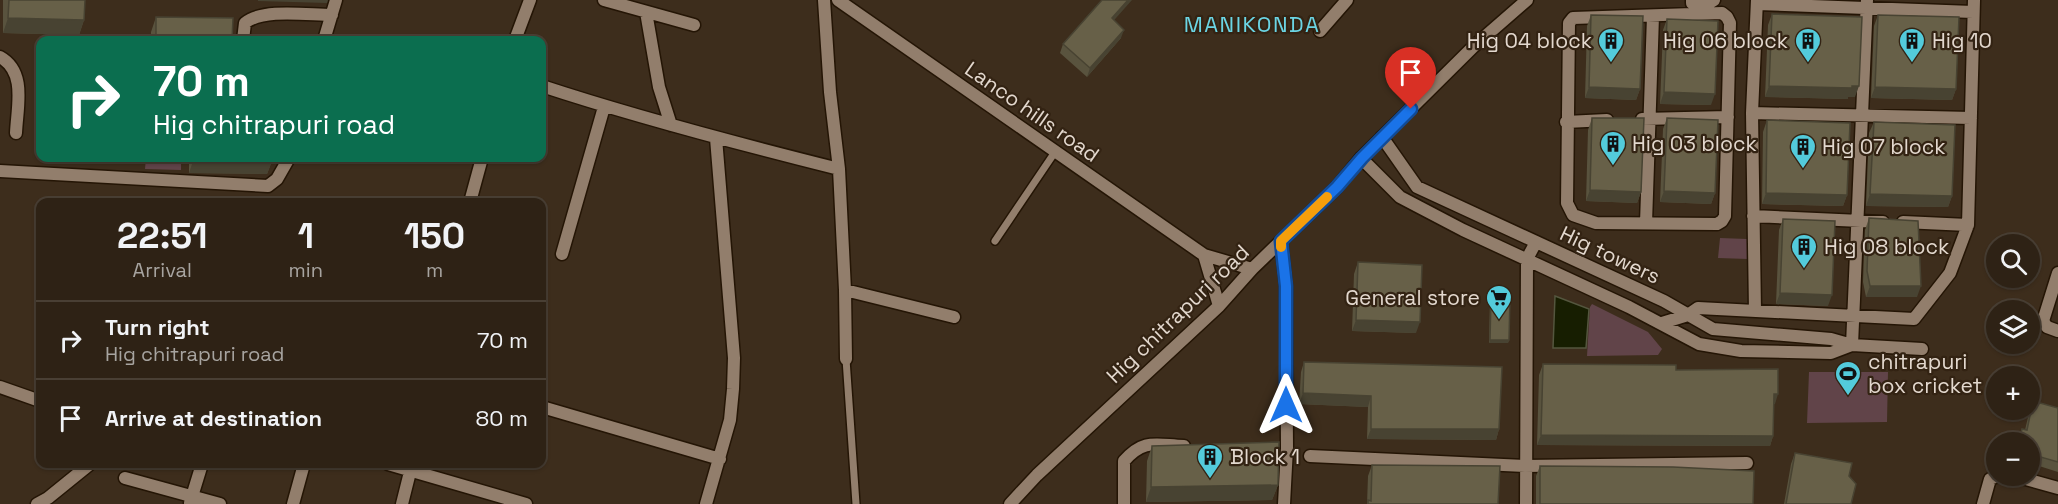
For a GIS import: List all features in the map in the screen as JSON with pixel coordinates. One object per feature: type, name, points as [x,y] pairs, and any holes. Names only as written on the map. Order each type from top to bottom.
[{"type":"street","points":[[325,36],[336,0]]},
{"type":"street","points":[[516,36],[530,0]]},
{"type":"street","points":[[604,0],[694,25]]},
{"type":"street","points":[[824,0],[829,83],[838,169],[845,290],[846,359]]},
{"type":"street","name":"Lanco hills road","points":[[838,0],[1204,255],[1252,269]]},
{"type":"street","points":[[1320,31],[1347,0]]},
{"type":"street","name":"Hig chitrapuri road","points":[[1010,504],[1037,475],[1219,306],[1252,269],[1337,187],[1382,137],[1473,47],[1527,0]]},
{"type":"street","points":[[1692,0],[1692,3],[1707,6],[1722,13],[1730,23],[1725,216],[1717,224],[1596,223],[1573,215],[1567,203],[1566,122],[1569,23],[1574,18],[1653,16],[1707,6]]},
{"type":"street","points":[[1662,323],[1688,315],[1698,309],[1914,319],[1950,273],[1968,225],[1974,6],[1757,2],[1752,113],[1755,311]]},
{"type":"street","points":[[1852,345],[1867,4]]},
{"type":"street","points":[[646,12],[659,87],[670,125]]},
{"type":"street","points":[[243,36],[245,23],[251,18],[266,15],[332,15]]},
{"type":"street","points":[[1646,223],[1653,16]]},
{"type":"street","points":[[0,57],[9,62],[18,77],[16,133]]},
{"type":"street","points":[[546,87],[716,138],[838,169]]},
{"type":"street","points":[[562,254],[604,106]]},
{"type":"street","points":[[1752,113],[1971,118]]},
{"type":"street","points":[[1566,122],[1728,117]]},
{"type":"street","name":"Hig towers","points":[[1382,137],[1417,188],[1664,301],[1713,329],[1832,339],[1852,345]]},
{"type":"street","points":[[706,504],[730,420],[734,358],[716,138]]},
{"type":"street","points":[[1362,158],[1400,197],[1662,323],[1699,344],[1741,351],[1831,353],[1852,345],[1922,349]]},
{"type":"street","points":[[0,171],[268,186],[277,179],[287,162]]},
{"type":"street","points":[[471,198],[481,162]]},
{"type":"street","points":[[1753,216],[1968,225]]},
{"type":"street","points":[[1281,241],[1286,286],[1282,448],[1284,504]]},
{"type":"street","points":[[1526,504],[1527,259],[1536,242]]},
{"type":"street","points":[[1204,255],[1219,306]]},
{"type":"street","points":[[2058,273],[2043,321],[2047,327],[2058,331]]},
{"type":"street","points":[[845,290],[954,317]]},
{"type":"street","points":[[0,387],[36,400]]},
{"type":"street","points":[[546,408],[720,459]]},
{"type":"street","points":[[1124,504],[1124,461],[1134,450],[1143,445],[1198,446]]},
{"type":"street","points":[[1310,456],[1526,466],[1747,463]]},
{"type":"street","points":[[37,504],[85,468]]},
{"type":"street","points":[[191,500],[201,468]]},
{"type":"street","points":[[293,504],[303,468]]},
{"type":"street","points":[[402,504],[411,468]]},
{"type":"street","points":[[418,468],[526,504]]},
{"type":"street","points":[[125,478],[191,500],[220,504]]},
{"type":"street","points":[[2040,483],[2058,488]]},
{"type":"street","points":[[1983,504],[1988,486]]},
{"type":"lane","points":[[995,241],[1055,152]]},
{"type":"lane","points":[[846,359],[856,504]]},
{"type":"shaded area","points":[[146,162],[181,162],[181,170],[145,169]]},
{"type":"shaded area","points":[[1720,238],[1747,239],[1748,259],[1718,258]]},
{"type":"shaded area","points":[[1555,296],[1589,309],[1586,348],[1553,348]]},
{"type":"shaded area","points":[[1592,304],[1648,332],[1662,349],[1658,355],[1587,356]]},
{"type":"shaded area","name":"chitrapuri box cricket","points":[[1809,372],[1888,372],[1887,422],[1807,423]]},
{"type":"building","points":[[9,0],[85,0],[84,20],[8,18]]},
{"type":"building","points":[[1102,0],[1128,0],[1112,18],[1124,30],[1090,68],[1063,44]]},
{"type":"building","name":"Hig 06 block","points":[[1772,14],[1862,17],[1859,86],[1852,86],[1852,88],[1769,86]]},
{"type":"building","name":"Hig 04 block","points":[[1591,15],[1643,16],[1640,89],[1589,87]]},
{"type":"building","name":"Hig 10","points":[[1878,15],[1959,17],[1956,89],[1875,87]]},
{"type":"building","points":[[156,17],[233,18],[232,36],[156,36]]},
{"type":"building","points":[[1667,19],[1718,21],[1715,94],[1664,92]]},
{"type":"building","name":"Hig 03 block","points":[[1592,118],[1644,118],[1641,192],[1590,190]]},
{"type":"building","points":[[1667,118],[1718,120],[1715,193],[1664,191]]},
{"type":"building","name":"Hig 07 block","points":[[1767,120],[1850,123],[1847,195],[1766,193]]},
{"type":"building","points":[[1874,122],[1955,125],[1952,196],[1870,194]]},
{"type":"building","points":[[1869,218],[1918,221],[1921,286],[1870,286],[1867,271]]},
{"type":"building","name":"Hig 08 block","points":[[1783,219],[1835,221],[1832,295],[1780,293]]},
{"type":"building","points":[[1358,262],[1422,265],[1420,322],[1356,320]]},
{"type":"building","name":"General store","points":[[1491,297],[1510,297],[1509,340],[1490,340]]},
{"type":"building","points":[[1304,362],[1502,367],[1499,429],[1371,429],[1371,396],[1303,393]]},
{"type":"building","points":[[1543,364],[1676,365],[1676,370],[1778,369],[1778,394],[1774,394],[1773,436],[1541,435]]},
{"type":"building","points":[[2040,403],[2058,408],[2058,462],[2040,457],[2040,432],[2021,432],[2022,429],[2027,430],[2029,420],[2040,420]]},
{"type":"building","name":"Block 1","points":[[1279,442],[1278,485],[1151,487],[1152,446]]},
{"type":"building","points":[[1795,453],[1852,463],[1849,476],[1856,484],[1851,504],[1786,504]]},
{"type":"building","points":[[1372,465],[1500,466],[1498,504],[1368,504],[1368,500],[1371,501]]},
{"type":"building","points":[[1540,466],[1673,467],[1754,471],[1753,504],[1540,504]]},
{"type":"slow traffic","points":[[1281,247],[1281,241],[1327,197]]},
{"type":"place","name":"Hig 04 block","points":[[1611,64]]},
{"type":"place","name":"Hig 06 block","points":[[1808,64]]},
{"type":"place","name":"Hig 10","points":[[1912,64]]},
{"type":"place","name":"Hig 03 block","points":[[1613,167]]},
{"type":"place","name":"Hig 07 block","points":[[1803,170]]},
{"type":"place","name":"Hig 08 block","points":[[1804,270]]},
{"type":"place","name":"General store","points":[[1499,321]]},
{"type":"place","name":"chitrapuri box cricket","points":[[1848,397]]},
{"type":"place","name":"Block 1","points":[[1210,480]]},
{"type":"district","name":"MANIKONDA","points":[[1252,24]]},
{"type":"route","points":[[1286,405],[1286,286],[1281,241],[1337,187],[1362,158],[1411,109]]}]
